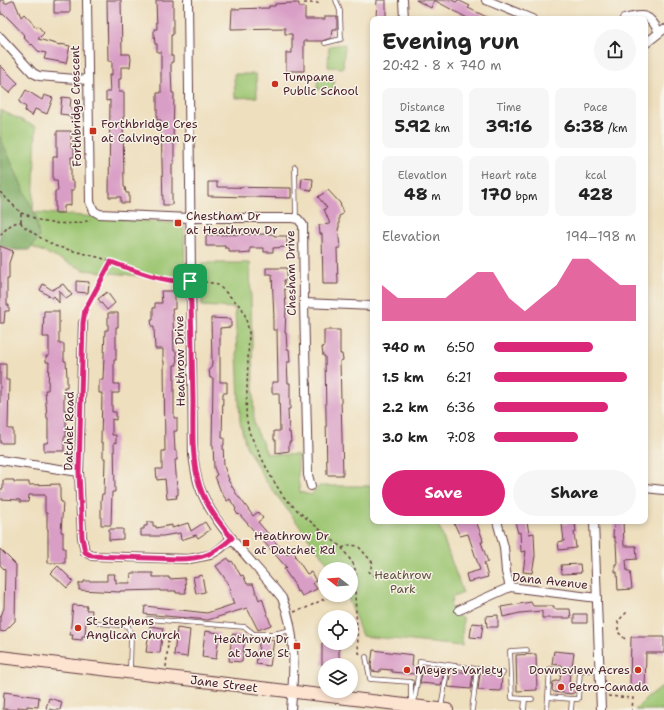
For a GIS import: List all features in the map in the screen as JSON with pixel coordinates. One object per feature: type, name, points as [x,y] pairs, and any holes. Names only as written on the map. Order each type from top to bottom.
[{"type":"main road","name":"Jane Street","points":[[0,658],[444,710]]},
{"type":"street","name":"Forthbridge Crescent","points":[[87,0],[90,202],[95,212]]},
{"type":"street","name":"Heathrow Drive","points":[[188,0],[193,455],[200,488],[205,500],[224,529],[282,598],[292,630],[291,710]]},
{"type":"street","points":[[403,0],[404,16]]},
{"type":"street","points":[[486,0],[525,16]]},
{"type":"street","points":[[648,17],[662,31],[648,42]]},
{"type":"street","points":[[0,37],[33,73],[39,76],[88,80]]},
{"type":"street","name":"Chesham Drive","points":[[95,212],[190,218],[298,219],[303,225],[308,475],[311,486]]},
{"type":"street","points":[[304,303],[370,306]]},
{"type":"street","name":"Datchet Road","points":[[83,323],[79,472],[83,546],[85,552],[89,556],[189,559],[210,555],[220,549],[232,538]]},
{"type":"street","points":[[0,460],[79,472]]},
{"type":"street","points":[[648,488],[664,490]]},
{"type":"street","points":[[498,524],[504,547],[506,572],[510,587]]},
{"type":"street","points":[[594,524],[600,710]]},
{"type":"street","name":"Dana Avenue","points":[[459,610],[510,587],[597,598]]},
{"type":"lane","points":[[325,43],[341,39],[340,11],[336,0]]},
{"type":"lane","points":[[295,167],[296,219]]},
{"type":"lane","points":[[148,619],[244,627],[254,634],[272,634],[292,630]]},
{"type":"lane","points":[[100,623],[128,626],[131,635],[132,662],[130,673]]},
{"type":"lane","points":[[527,650],[510,650],[512,698],[532,699]]},
{"type":"lane","points":[[366,657],[370,678],[411,682],[412,706]]},
{"type":"lane","points":[[412,706],[420,661],[502,673]]},
{"type":"lane","points":[[444,710],[448,665]]},
{"type":"lane","points":[[472,710],[477,669]]},
{"type":"lane","points":[[547,710],[550,670],[561,670]]},
{"type":"lane","points":[[570,670],[599,670]]},
{"type":"lane","points":[[548,697],[561,696],[578,699],[580,671]]},
{"type":"lane","points":[[524,710],[525,698]]},
{"type":"lane","points":[[572,699],[572,710]]},
{"type":"path","points":[[304,3],[322,3]]},
{"type":"path","points":[[0,192],[22,214],[44,222],[80,222],[94,217],[95,212]]},
{"type":"path","points":[[22,214],[22,225],[55,246],[91,255],[156,276],[183,282],[205,281],[218,285],[226,291],[242,308],[249,332],[246,415],[249,432],[283,496],[298,511],[342,548],[352,562]]},
{"type":"path","points":[[0,235],[14,222],[21,222]]},
{"type":"path","points":[[83,323],[85,310],[111,262]]},
{"type":"path","points":[[342,548],[350,545],[358,546],[373,563],[369,572],[376,576]]},
{"type":"path","points":[[288,614],[318,602]]},
{"type":"path","points":[[356,602],[359,653],[366,657]]},
{"type":"path","points":[[625,639],[618,632],[618,621],[627,612]]},
{"type":"path","points":[[165,677],[169,631]]},
{"type":"path","points":[[600,696],[633,698],[632,710]]},
{"type":"green space","points":[[345,44],[343,68],[328,67],[329,46]]},
{"type":"green space","points":[[234,74],[256,74],[257,97],[235,98]]},
{"type":"green space","points":[[318,76],[334,77],[334,90],[317,89]]},
{"type":"green space","points":[[0,110],[36,127],[33,212],[184,224],[185,281],[85,270],[0,233]]},
{"type":"green space","points":[[0,137],[36,217],[39,237],[30,250],[15,250],[0,245]]},
{"type":"green space","name":"Heathrow Park","points":[[202,263],[250,263],[254,424],[267,454],[298,455],[298,478],[300,492],[311,495],[319,486],[370,486],[370,524],[438,524],[463,593],[453,597],[450,606],[456,615],[463,618],[462,646],[362,636],[358,625],[358,610],[352,610],[350,602],[358,602],[358,562],[327,562],[265,480],[246,446],[240,422],[235,308],[202,306]]},
{"type":"green space","points":[[664,685],[664,710],[635,710],[647,698]]},
{"type":"building","points":[[0,0],[3,0],[5,4],[14,0],[21,17],[24,14],[44,33],[38,39],[70,46],[66,63],[44,59],[46,53],[38,51],[32,44],[31,45],[14,24],[4,14],[2,15]]},
{"type":"building","points":[[54,0],[70,0],[70,13],[54,13]]},
{"type":"building","points":[[107,0],[121,0],[122,54],[130,54],[131,59],[130,67],[121,67],[121,79],[119,79],[119,92],[124,92],[124,187],[126,193],[129,193],[129,203],[121,203],[121,197],[109,197],[110,100],[106,101],[106,92],[110,92],[109,75],[112,75],[112,61],[108,61]]},
{"type":"building","points":[[156,0],[173,0],[173,35],[171,35],[171,56],[173,56],[173,62],[171,62],[172,93],[174,93],[174,164],[172,164],[172,205],[163,205],[161,120],[157,120],[157,93],[161,93],[161,52],[157,52],[157,44],[155,44],[154,35],[154,29],[157,29]]},
{"type":"building","points":[[377,0],[386,0],[386,16],[376,16]]},
{"type":"building","points":[[416,0],[434,0],[431,8]]},
{"type":"building","points":[[434,0],[452,0],[456,2],[458,0],[470,6],[468,8],[485,16],[463,16]]},
{"type":"building","points":[[299,3],[299,7],[305,7],[305,19],[325,19],[325,16],[337,16],[337,29],[332,29],[331,38],[322,41],[304,41],[304,71],[286,71],[286,53],[292,53],[292,34],[285,34],[285,28],[231,29],[232,9],[269,8],[269,6],[275,6],[275,4]]},
{"type":"building","points":[[0,65],[18,83],[9,93],[0,85]]},
{"type":"building","points":[[26,90],[42,100],[44,95],[53,98],[47,114],[35,109],[32,116],[25,111],[26,107],[19,102]]},
{"type":"building","points":[[62,97],[71,98],[71,109],[78,110],[77,119],[70,118],[68,115],[60,114]]},
{"type":"building","points":[[57,131],[71,131],[71,148],[74,148],[74,157],[71,157],[71,181],[74,181],[74,190],[71,190],[71,205],[64,206],[64,213],[55,213],[55,191],[58,191],[57,180],[53,180],[53,157],[57,157]]},
{"type":"building","points":[[302,178],[313,179],[312,191],[301,188]]},
{"type":"building","points":[[208,182],[217,182],[217,187],[291,188],[291,198],[208,196]]},
{"type":"building","points":[[328,190],[340,203],[343,214],[339,216],[338,228],[340,248],[337,248],[338,284],[323,284],[322,234],[320,234],[319,225],[330,224],[324,209],[327,208],[318,197]]},
{"type":"building","points":[[274,234],[274,236],[287,236],[287,247],[273,248],[273,252],[264,252],[264,248],[250,248],[250,253],[239,254],[239,252],[229,252],[229,248],[225,248],[225,246],[206,246],[206,235]]},
{"type":"building","points":[[0,246],[13,251],[9,263],[9,279],[7,279],[7,305],[9,305],[9,311],[5,311],[4,323],[0,323]]},
{"type":"building","points":[[266,268],[287,268],[287,280],[284,280],[286,308],[285,333],[287,349],[289,349],[290,362],[287,362],[288,383],[290,383],[290,409],[288,409],[291,442],[289,442],[289,451],[276,453],[274,431],[280,431],[279,393],[272,393],[272,382],[278,382],[277,330],[273,330],[274,318],[272,274],[266,274]]},
{"type":"building","points":[[76,281],[89,282],[88,293],[76,292]]},
{"type":"building","points":[[43,284],[52,290],[63,284],[72,295],[66,299],[59,290],[59,303],[54,296],[52,298],[40,290]]},
{"type":"building","points":[[161,291],[175,291],[175,309],[172,309],[174,351],[176,351],[177,365],[174,365],[174,418],[177,418],[177,431],[174,431],[175,451],[177,451],[177,460],[175,460],[178,495],[176,495],[177,498],[167,499],[165,479],[157,480],[156,469],[162,469],[162,451],[165,451],[163,349],[155,349],[154,327],[152,327],[151,320],[153,320],[153,308],[155,308],[155,303],[162,303]]},
{"type":"building","points":[[107,292],[115,303],[107,310],[98,299]]},
{"type":"building","points":[[44,311],[59,311],[59,344],[64,344],[67,387],[64,387],[66,437],[64,437],[64,451],[44,451],[44,443],[47,443],[48,440],[48,418],[45,390],[48,390],[49,362],[46,362],[46,356],[49,356],[49,337],[43,337]]},
{"type":"building","points":[[108,313],[118,313],[118,327],[116,327],[116,360],[114,360],[114,384],[119,384],[119,393],[112,393],[112,412],[116,412],[116,420],[112,419],[112,435],[116,435],[116,443],[114,442],[115,492],[112,492],[111,525],[101,525],[101,501],[102,494],[104,494],[105,458],[103,458],[103,443],[101,443],[102,393],[99,393],[99,380],[103,380],[105,330],[108,330]]},
{"type":"building","points":[[211,318],[231,319],[231,327],[220,328],[220,382],[227,382],[227,393],[223,393],[222,438],[224,438],[224,466],[228,480],[239,498],[253,516],[258,512],[263,518],[258,522],[282,550],[287,555],[292,551],[307,574],[311,572],[316,581],[313,583],[317,589],[302,596],[299,591],[297,592],[294,584],[284,569],[287,568],[239,514],[238,515],[230,499],[227,501],[221,492],[215,476],[217,475],[214,468],[212,445],[213,378],[210,378],[209,369],[211,369],[212,363]]},
{"type":"building","points":[[324,330],[340,330],[340,354],[342,354],[343,360],[340,361],[343,475],[327,475],[325,356],[323,356],[322,347],[324,347]]},
{"type":"building","points":[[0,364],[6,364],[6,380],[9,380],[8,429],[13,429],[13,443],[0,443]]},
{"type":"building","points":[[3,480],[29,482],[29,485],[60,484],[60,498],[61,502],[63,502],[61,532],[63,532],[65,563],[48,563],[48,529],[47,513],[45,513],[45,495],[29,495],[28,502],[0,499],[0,489],[3,489]]},
{"type":"building","points":[[147,522],[153,522],[153,526],[156,526],[156,528],[172,525],[172,528],[188,523],[191,531],[205,522],[210,530],[198,538],[196,535],[181,540],[180,533],[163,536],[141,536],[141,529],[144,529],[144,526],[147,526]]},
{"type":"building","points":[[454,524],[477,524],[482,537],[483,542],[481,542],[488,562],[484,563],[488,577],[468,582],[466,574],[480,570],[468,534],[460,536]]},
{"type":"building","points":[[516,524],[527,524],[529,534],[534,533],[535,556],[532,573],[523,572],[526,551],[521,552],[520,532],[518,533]]},
{"type":"building","points":[[562,524],[575,524],[576,532],[574,532],[576,548],[559,550],[558,542],[564,541]]},
{"type":"building","points":[[614,524],[623,524],[624,546],[636,546],[637,559],[626,560],[627,571],[630,571],[632,589],[618,590],[617,572],[615,572],[615,564],[617,564],[616,542],[615,537],[613,537]]},
{"type":"building","points":[[109,529],[123,529],[123,539],[109,540]]},
{"type":"building","points":[[0,549],[16,565],[15,621],[4,632],[0,631],[0,617],[4,608],[5,570],[0,565]]},
{"type":"building","points":[[228,558],[230,562],[232,561],[241,576],[243,575],[247,584],[253,584],[259,600],[262,598],[271,625],[258,630],[247,608],[208,620],[144,614],[145,606],[207,613],[234,604],[229,590],[231,590],[216,566]]},
{"type":"building","points":[[580,564],[581,573],[562,574],[561,565]]},
{"type":"building","points":[[58,566],[73,581],[67,588],[51,573]]},
{"type":"building","points":[[131,573],[153,573],[153,577],[169,577],[169,579],[185,578],[186,593],[160,590],[120,592],[79,590],[79,583],[84,583],[84,581],[107,581],[107,574],[115,574],[114,579],[116,579],[116,583],[130,583]]},
{"type":"building","points":[[202,575],[205,592],[196,594],[193,577]]},
{"type":"building","points":[[531,602],[533,606],[554,606],[554,609],[570,609],[571,618],[542,618],[542,611],[520,613],[503,617],[501,607]]},
{"type":"building","name":"St Stephens Anglican Church","points":[[73,605],[87,606],[86,610],[92,610],[91,621],[86,621],[85,636],[82,636],[82,640],[72,639],[73,635],[70,635]]},
{"type":"building","points":[[574,614],[587,614],[587,623],[574,623]]},
{"type":"building","points":[[498,615],[498,627],[487,627],[486,616]]},
{"type":"building","points":[[472,623],[483,624],[481,638],[470,637]]},
{"type":"building","points":[[150,626],[163,628],[160,653],[146,652]]},
{"type":"building","points":[[177,628],[190,630],[187,657],[174,655]]},
{"type":"building","points":[[205,631],[219,633],[216,659],[202,657]]},
{"type":"building","points":[[232,634],[245,636],[242,662],[229,661]]},
{"type":"building","name":"Downsview Acres","points":[[631,637],[664,637],[664,653],[646,653],[645,691],[637,690],[637,686],[630,686]]},
{"type":"building","points":[[260,638],[274,640],[270,666],[256,664]]},
{"type":"building","points":[[322,650],[339,650],[339,658],[322,658]]},
{"type":"building","points":[[373,650],[413,655],[412,666],[416,667],[415,674],[392,672],[392,670],[380,669],[380,672],[372,671],[371,665]]},
{"type":"building","points":[[554,651],[574,653],[572,666],[568,667],[567,670],[567,672],[570,673],[569,682],[573,683],[575,686],[575,692],[572,694],[554,692],[552,690],[553,682],[560,680],[561,673],[564,672],[562,665],[552,664]]},
{"type":"building","points":[[536,654],[537,690],[517,691],[516,655]]},
{"type":"building","points":[[423,667],[442,668],[444,671],[441,685],[420,683]]},
{"type":"building","points":[[451,671],[473,673],[471,689],[448,687]]},
{"type":"building","points":[[480,673],[502,676],[501,691],[478,690]]},
{"type":"building","points":[[4,692],[39,697],[38,707],[18,707],[18,710],[3,709]]},
{"type":"building","points":[[49,698],[62,702],[60,710],[46,708]]},
{"type":"place","name":"Tumpane Public School","points":[[275,84]]},
{"type":"place","name":"Forthbridge Cres at Calvington Dr","points":[[93,131]]},
{"type":"place","name":"Chestham Dr at Heathrow Dr","points":[[178,223]]},
{"type":"place","name":"Heathrow Dr at Datchet Rd","points":[[246,543]]},
{"type":"place","name":"St Stephens Anglican Church","points":[[78,628]]},
{"type":"place","name":"Heathrow Dr at Jane St","points":[[297,646]]},
{"type":"place","name":"Meyers Variety","points":[[407,670]]},
{"type":"place","name":"Downsview Acres","points":[[638,670]]},
{"type":"place","name":"Petro-Canada","points":[[561,687]]},
{"type":"route","points":[[111,262],[156,276],[183,282],[190,281],[192,320],[193,455],[196,474],[205,500],[224,529],[232,538],[220,549],[201,558],[178,559],[89,556],[85,552],[83,546],[79,472],[83,323],[85,310],[111,262]]}]
